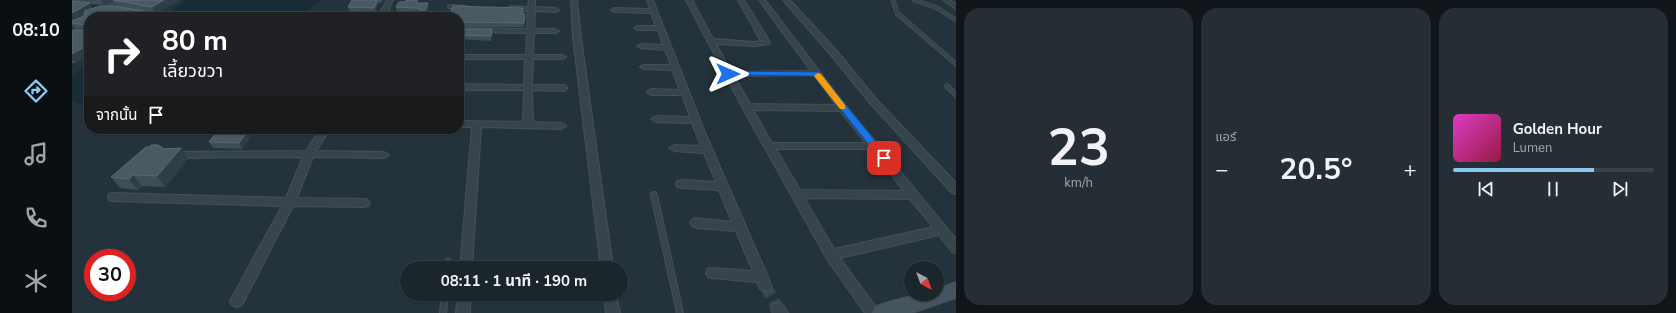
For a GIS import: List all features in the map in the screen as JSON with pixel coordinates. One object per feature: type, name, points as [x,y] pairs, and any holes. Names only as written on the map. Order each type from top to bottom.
[{"type":"main road","points":[[881,313],[932,299],[956,290]]},
{"type":"street","points":[[101,12],[123,0]]},
{"type":"street","points":[[384,12],[390,0]]},
{"type":"street","points":[[528,126],[528,87],[532,32],[532,0]]},
{"type":"street","points":[[574,0],[577,38],[606,261]]},
{"type":"street","points":[[650,0],[708,150],[763,281],[712,273]]},
{"type":"street","points":[[689,0],[746,107],[831,255],[873,313]]},
{"type":"street","points":[[711,41],[755,44],[766,42],[741,0]]},
{"type":"street","points":[[762,0],[843,108],[956,248]]},
{"type":"street","points":[[786,0],[833,52],[873,101],[956,190]]},
{"type":"street","points":[[946,0],[956,7]]},
{"type":"street","points":[[91,7],[126,12]]},
{"type":"street","points":[[450,8],[472,8]]},
{"type":"street","points":[[502,8],[556,10]]},
{"type":"street","points":[[614,10],[654,11]]},
{"type":"street","points":[[638,28],[660,28]]},
{"type":"street","points":[[464,30],[532,32],[555,31]]},
{"type":"street","points":[[641,46],[669,48]]},
{"type":"street","points":[[464,56],[562,58]]},
{"type":"street","points":[[644,67],[676,68]]},
{"type":"street","points":[[728,74],[816,73]]},
{"type":"street","points":[[464,87],[564,88]]},
{"type":"street","points":[[651,92],[686,93]]},
{"type":"street","points":[[746,107],[843,108]]},
{"type":"street","points":[[656,119],[696,120]]},
{"type":"street","points":[[464,124],[561,126]]},
{"type":"street","points":[[467,261],[477,125]]},
{"type":"street","points":[[237,301],[290,202],[309,154],[322,134]]},
{"type":"street","points":[[769,146],[874,146]]},
{"type":"street","points":[[674,148],[708,150]]},
{"type":"street","points":[[172,155],[384,155]]},
{"type":"street","points":[[681,184],[724,186]]},
{"type":"street","points":[[796,194],[914,195]]},
{"type":"street","points":[[112,197],[364,203]]},
{"type":"street","points":[[696,223],[741,227]]},
{"type":"street","points":[[831,255],[941,230]]},
{"type":"street","points":[[462,313],[463,301]]},
{"type":"street","points":[[611,301],[613,313]]},
{"type":"lane","points":[[894,0],[897,13],[956,64]]},
{"type":"lane","points":[[914,0],[938,8],[956,20]]},
{"type":"lane","points":[[947,86],[956,95]]},
{"type":"lane","points":[[654,195],[680,313]]},
{"type":"lane","points":[[443,313],[444,301]]},
{"type":"water","points":[[187,0],[322,0],[306,12],[169,12]]},
{"type":"water","points":[[84,67],[84,106],[72,101],[72,75]]},
{"type":"building","points":[[113,0],[164,0],[152,7]]},
{"type":"building","points":[[352,0],[378,0],[374,8],[348,7]]},
{"type":"building","points":[[406,0],[417,0],[416,3],[428,3],[424,12],[421,12],[421,10],[417,8],[396,7],[399,2],[405,2]]},
{"type":"building","points":[[72,1],[90,3],[72,13]]},
{"type":"building","points":[[100,6],[113,6],[144,11],[85,12]]},
{"type":"building","points":[[453,6],[523,8],[522,13],[525,14],[524,23],[464,22],[464,12],[451,12]]},
{"type":"building","points":[[84,16],[84,25],[72,23],[72,21]]},
{"type":"building","points":[[464,29],[492,29],[491,36],[464,35]]},
{"type":"building","points":[[72,30],[84,31],[84,47],[72,54]]},
{"type":"building","points":[[215,134],[245,134],[239,143],[209,142]]},
{"type":"building","points":[[158,145],[164,149],[181,148],[157,176],[133,175],[129,179],[111,177],[146,147]]},
{"type":"tunnel","points":[[765,285],[778,309]]},
{"type":"slow traffic","points":[[818,76],[842,107]]},
{"type":"route","points":[[728,74],[816,73],[884,158]]}]
